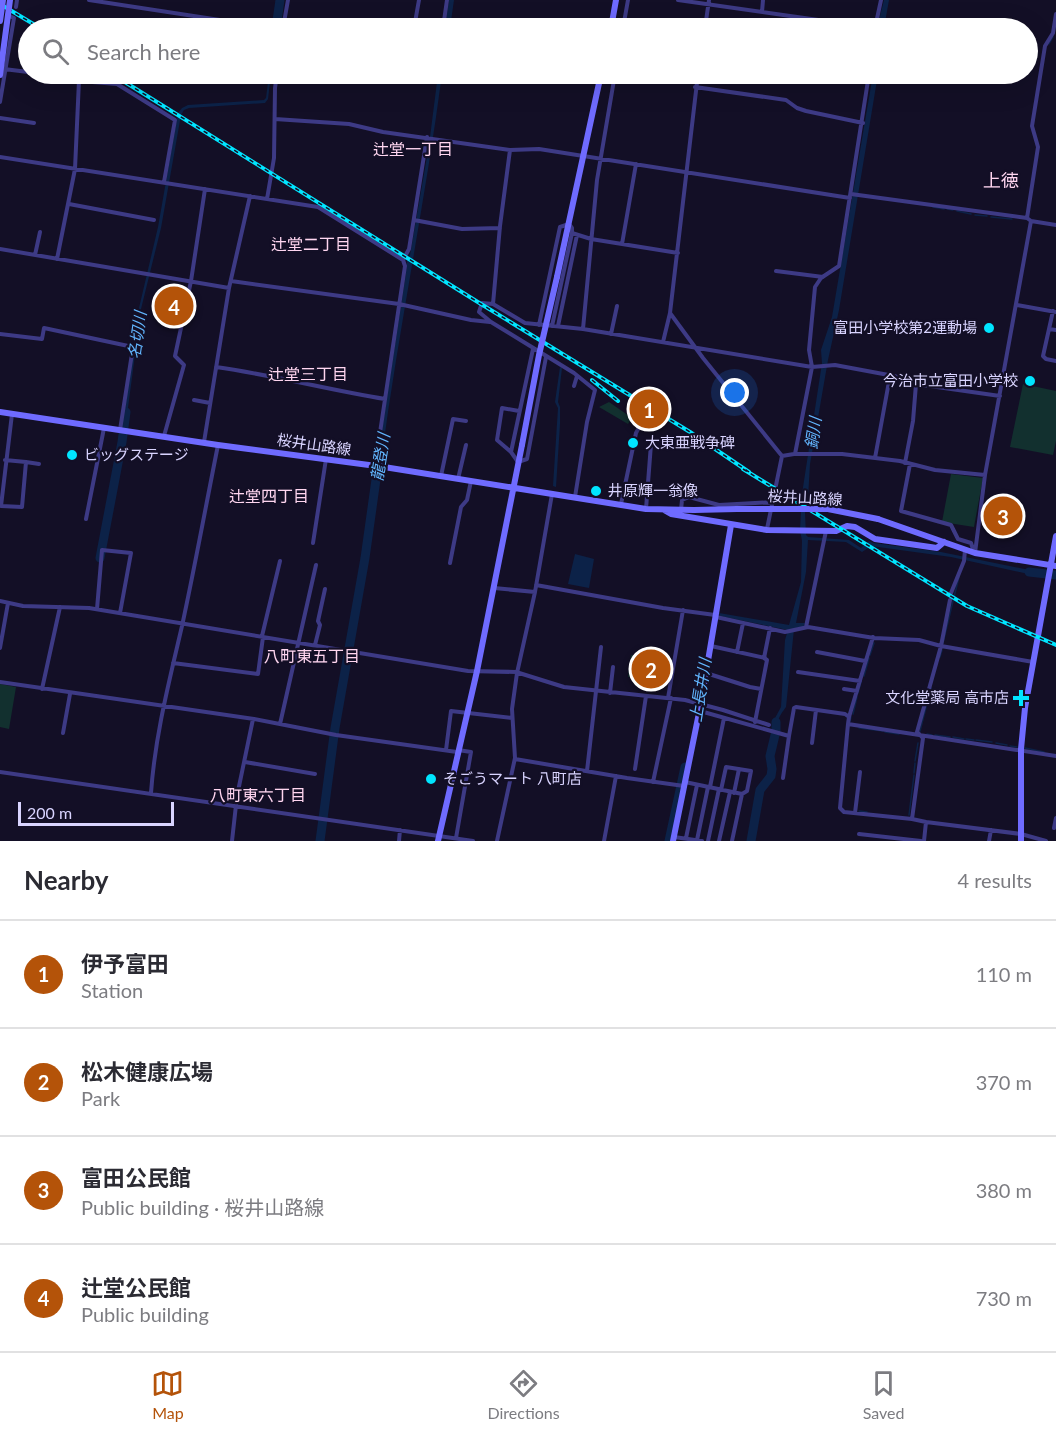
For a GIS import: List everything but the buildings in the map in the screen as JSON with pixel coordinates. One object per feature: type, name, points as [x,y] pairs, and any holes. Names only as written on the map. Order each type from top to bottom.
[{"type":"street","points":[[0,21],[3,0]]},
{"type":"street","points":[[0,102],[10,0]]},
{"type":"street","points":[[16,7],[17,0]]},
{"type":"street","points":[[89,0],[207,18]]},
{"type":"street","points":[[285,18],[288,0]]},
{"type":"street","points":[[416,18],[420,0]]},
{"type":"street","points":[[444,18],[447,0]]},
{"type":"street","points":[[613,18],[616,0]]},
{"type":"street","points":[[625,18],[628,0]]},
{"type":"street","points":[[678,0],[709,2],[804,18]]},
{"type":"street","points":[[762,12],[764,0]]},
{"type":"street","points":[[877,18],[881,0]]},
{"type":"street","points":[[707,18],[709,2]]},
{"type":"street","points":[[0,10],[14,18],[2,71]]},
{"type":"street","points":[[974,553],[985,475],[1017,305],[1029,220],[1038,147],[1032,126],[1045,46],[1053,33],[1056,14]]},
{"type":"street","points":[[2,71],[18,72]]},
{"type":"street","points":[[57,259],[75,169],[79,84]]},
{"type":"street","points":[[117,84],[174,120],[164,182]]},
{"type":"street","points":[[267,199],[274,158],[277,84]]},
{"type":"street","points":[[439,838],[477,671],[539,355],[599,84]]},
{"type":"street","points":[[584,329],[597,180],[613,84]]},
{"type":"street","points":[[663,342],[670,312],[678,253],[696,84]]},
{"type":"street","points":[[795,454],[812,367],[808,350],[815,287],[823,277],[839,266],[868,84]]},
{"type":"street","points":[[696,87],[786,100],[806,111],[862,123]]},
{"type":"street","points":[[0,118],[34,123]]},
{"type":"street","points":[[275,119],[349,124],[383,132],[510,150],[539,149],[1056,225]]},
{"type":"street","points":[[403,260],[409,249],[427,137]]},
{"type":"street","points":[[494,304],[500,228],[510,150]]},
{"type":"street","points":[[0,157],[318,207],[403,260],[405,266],[375,466]]},
{"type":"street","points":[[622,244],[636,164]]},
{"type":"street","points":[[164,436],[184,365],[175,356],[191,281],[205,189]]},
{"type":"street","points":[[204,442],[229,288],[250,196]]},
{"type":"street","points":[[69,204],[154,220]]},
{"type":"street","points":[[414,220],[462,229],[500,228]]},
{"type":"street","points":[[555,326],[572,233],[569,224]]},
{"type":"street","points":[[539,325],[560,227],[569,224]]},
{"type":"street","points":[[35,255],[40,232]]},
{"type":"street","points":[[572,233],[591,239],[678,253]]},
{"type":"street","points":[[555,326],[577,235]]},
{"type":"street","points":[[0,249],[229,288]]},
{"type":"street","points":[[776,271],[823,277]]},
{"type":"street","points":[[231,281],[399,304],[471,320],[491,322]]},
{"type":"street","points":[[575,497],[587,422],[595,390],[577,376],[491,322],[479,312],[483,303],[494,304],[525,323],[584,329],[812,367],[835,365],[890,376],[916,384],[1000,396]]},
{"type":"street","points":[[1017,305],[1054,311],[1043,356],[1056,362]]},
{"type":"street","points":[[610,334],[617,306]]},
{"type":"street","points":[[670,312],[782,456],[767,530]]},
{"type":"street","points":[[0,334],[42,339],[44,328],[133,347],[120,430]]},
{"type":"street","points":[[1049,329],[1056,330]]},
{"type":"street","points":[[510,452],[533,349]]},
{"type":"street","points":[[519,462],[527,459],[546,357]]},
{"type":"street","points":[[216,367],[271,375],[352,394],[385,399]]},
{"type":"street","points":[[574,386],[577,376]]},
{"type":"street","points":[[875,458],[890,376]]},
{"type":"street","points":[[904,463],[913,421],[916,384]]},
{"type":"street","points":[[194,400],[210,403]]},
{"type":"street","points":[[519,462],[497,440],[502,408],[520,411]]},
{"type":"street","name":"桜井山路線","points":[[0,412],[471,480],[646,508],[681,510],[828,509],[878,519],[974,553],[1053,566]]},
{"type":"street","points":[[12,414],[1,506],[22,507],[27,462]]},
{"type":"street","points":[[637,418],[641,424],[654,429]]},
{"type":"street","points":[[441,477],[453,419],[466,421]]},
{"type":"street","points":[[621,504],[636,433],[641,424]]},
{"type":"street","points":[[86,519],[104,428]]},
{"type":"street","points":[[646,508],[651,444]]},
{"type":"street","points":[[151,793],[154,754],[163,707],[219,445]]},
{"type":"street","points":[[458,479],[466,445]]},
{"type":"street","points":[[782,456],[842,454],[944,471],[985,475]]},
{"type":"street","points":[[313,543],[326,459]]},
{"type":"street","points":[[5,460],[39,464]]},
{"type":"street","points":[[910,464],[901,511],[951,525],[958,539],[974,546],[974,553]]},
{"type":"street","points":[[450,563],[461,507],[467,500],[471,480]]},
{"type":"street","points":[[497,841],[515,759],[512,718],[517,673],[535,592],[552,494]]},
{"type":"street","points":[[681,510],[682,500],[689,497],[719,505],[774,502]]},
{"type":"street","name":"桜井山路線","points":[[661,509],[671,514],[767,530],[836,531],[847,526],[855,527],[875,539],[937,548],[944,542]]},
{"type":"street","points":[[702,841],[686,838],[674,839],[700,707],[731,525]]},
{"type":"street","points":[[806,628],[826,531]]},
{"type":"street","points":[[1021,838],[1021,749],[1025,708],[1053,566],[1056,536]]},
{"type":"street","points":[[97,609],[102,550],[131,553],[120,613]]},
{"type":"street","points":[[951,593],[964,561],[964,550]]},
{"type":"street","points":[[173,663],[258,675],[262,636],[280,561]]},
{"type":"street","points":[[280,724],[316,565]]},
{"type":"street","points":[[536,585],[716,616],[785,632],[806,628],[873,638],[919,640],[1033,662]]},
{"type":"street","points":[[494,588],[535,592]]},
{"type":"street","points":[[315,645],[325,589]]},
{"type":"street","points":[[913,819],[923,738],[917,732],[941,646],[950,600]]},
{"type":"street","points":[[0,601],[23,606],[97,609],[477,671],[517,673],[564,687],[670,698],[769,725]]},
{"type":"street","points":[[0,648],[8,603]]},
{"type":"street","points":[[42,689],[60,607]]},
{"type":"street","points":[[654,782],[670,698],[683,610]]},
{"type":"street","points":[[737,652],[743,623]]},
{"type":"street","points":[[755,722],[767,660],[765,658],[770,628]]},
{"type":"street","points":[[873,638],[849,717],[840,808],[844,812],[991,830],[1021,838],[1046,841]]},
{"type":"street","points":[[711,646],[765,658]]},
{"type":"street","points":[[586,771],[601,648]]},
{"type":"street","points":[[817,652],[866,661]]},
{"type":"street","points":[[609,693],[613,667]]},
{"type":"street","points":[[798,672],[860,681]]},
{"type":"street","points":[[706,673],[761,689]]},
{"type":"street","points":[[0,682],[253,719],[336,735],[471,752],[456,838]]},
{"type":"street","points":[[844,689],[857,691]]},
{"type":"street","points":[[63,733],[70,694]]},
{"type":"street","points":[[635,769],[646,696]]},
{"type":"street","points":[[700,707],[724,718],[789,736]]},
{"type":"street","points":[[783,778],[794,708],[845,714],[849,717]]},
{"type":"street","points":[[812,743],[816,710]]},
{"type":"street","points":[[447,750],[451,711],[512,718]]},
{"type":"street","points":[[697,840],[724,718]]},
{"type":"street","points":[[232,841],[237,796],[253,719]]},
{"type":"street","points":[[848,724],[1056,756]]},
{"type":"street","points":[[515,759],[654,782],[697,784],[720,790],[741,794],[747,791],[751,771],[726,767],[720,790],[708,841]]},
{"type":"street","points":[[245,762],[315,774]]},
{"type":"street","points":[[719,841],[739,769]]},
{"type":"street","points":[[0,772],[400,830],[439,838],[473,841]]},
{"type":"street","points":[[855,813],[860,772]]},
{"type":"street","points":[[604,841],[616,776]]},
{"type":"street","points":[[686,838],[697,784]]},
{"type":"street","points":[[732,841],[741,794]]},
{"type":"street","points":[[714,815],[724,817]]},
{"type":"street","points":[[1054,828],[1056,818]]},
{"type":"street","points":[[859,834],[923,841],[926,822]]},
{"type":"street","points":[[399,841],[400,830]]},
{"type":"street","points":[[988,841],[991,830]]},
{"type":"green space","points":[[1023,384],[1056,391],[1056,441],[1053,455],[1010,447]]},
{"type":"green space","points":[[609,402],[632,418],[628,424],[599,407]]},
{"type":"green space","points":[[951,474],[983,478],[974,527],[942,522]]},
{"type":"green space","points":[[631,655],[673,660],[669,682],[628,677]]},
{"type":"green space","points":[[0,684],[16,687],[9,729],[0,727]]},
{"type":"water","points":[[449,0],[454,0],[451,18],[446,18]]},
{"type":"water","points":[[884,0],[889,0],[886,18],[880,18]]},
{"type":"water","points":[[268,84],[270,84],[268,99],[265,103],[189,108],[181,115],[161,228],[141,309],[126,423],[123,423],[139,308],[158,227],[178,113],[188,105],[264,100]]},
{"type":"water","points":[[437,84],[441,84],[381,462],[377,462],[407,261],[410,255]]},
{"type":"water","points":[[871,84],[876,84],[839,310],[810,464],[805,513],[806,535],[849,540],[861,548],[869,541],[941,552],[1039,572],[1038,576],[951,557],[871,546],[862,552],[846,542],[808,540],[806,572],[796,623],[805,623],[804,626],[794,629],[786,707],[779,718],[778,731],[773,731],[774,720],[781,707],[785,640],[788,630],[720,616],[719,613],[789,625],[801,582],[802,494],[822,363],[821,350],[832,317]]},
{"type":"water","points":[[560,367],[562,368],[558,402],[560,424],[556,487],[553,486],[558,408],[555,402]]},
{"type":"water","points":[[575,554],[594,559],[589,588],[568,584]]},
{"type":"waterway","name":"名切川","points":[[277,18],[280,0]]},
{"type":"waterway","points":[[1049,44],[1053,37]]},
{"type":"waterway","points":[[933,207],[944,209]]},
{"type":"waterway","points":[[947,209],[953,210]]},
{"type":"waterway","points":[[957,211],[971,214]]},
{"type":"waterway","points":[[975,215],[987,216]]},
{"type":"waterway","points":[[991,217],[1012,219]]},
{"type":"waterway","name":"名切川","points":[[100,558],[126,412]]},
{"type":"waterway","name":"龍登川","points":[[320,841],[335,728],[365,558],[379,458]]},
{"type":"waterway","name":"銅川","points":[[1029,572],[1056,575]]},
{"type":"waterway","points":[[954,597],[959,577]]},
{"type":"waterway","points":[[943,643],[953,601]]},
{"type":"waterway","points":[[870,655],[874,643]]},
{"type":"waterway","points":[[940,657],[942,650]]},
{"type":"waterway","points":[[864,676],[869,658]]},
{"type":"waterway","points":[[858,693],[861,682]]},
{"type":"waterway","points":[[920,731],[931,688]]},
{"type":"waterway","points":[[853,714],[857,697]]},
{"type":"waterway","points":[[850,721],[851,717]]},
{"type":"waterway","name":"上長井川","points":[[751,841],[760,790],[771,776],[770,756],[776,722]]},
{"type":"waterway","points":[[859,728],[883,731]]},
{"type":"waterway","points":[[885,732],[899,734]]},
{"type":"waterway","points":[[927,734],[932,735]]},
{"type":"waterway","points":[[935,735],[950,737]]},
{"type":"waterway","points":[[953,737],[964,739]]},
{"type":"waterway","points":[[966,739],[974,740]]},
{"type":"waterway","points":[[976,740],[992,742]]},
{"type":"waterway","points":[[915,761],[918,743]]},
{"type":"waterway","points":[[996,743],[1007,745]]},
{"type":"waterway","points":[[1010,746],[1017,747]]},
{"type":"waterway","points":[[1025,748],[1044,752]]},
{"type":"waterway","points":[[914,773],[915,763]]},
{"type":"waterway","name":"上長井川","points":[[669,841],[685,767]]},
{"type":"waterway","points":[[909,815],[914,775]]},
{"type":"waterway","points":[[859,811],[867,812]]},
{"type":"railway","points":[[0,4],[23,18]]},
{"type":"railway","points":[[128,84],[690,432],[749,472]]},
{"type":"railway","points":[[592,380],[618,401]]},
{"type":"railway","points":[[743,469],[967,606],[1056,645]]},
{"type":"place","name":"辻堂公民館","points":[[174,306]]},
{"type":"place","name":"富田小学校第2運動場","points":[[989,328]]},
{"type":"place","name":"今治市立富田小学校","points":[[1030,381]]},
{"type":"place","name":"伊予富田","points":[[649,409]]},
{"type":"place","name":"大東亜戦争碑","points":[[633,443]]},
{"type":"place","name":"ビッグステージ","points":[[72,455]]},
{"type":"place","name":"井原輝一翁像","points":[[596,491]]},
{"type":"place","name":"富田公民館","points":[[1003,516]]},
{"type":"place","name":"松木健康広場","points":[[651,669]]},
{"type":"place","name":"文化堂薬局 高市店","points":[[1021,698]]},
{"type":"place","name":"そごうマート 八町店","points":[[431,779]]},
{"type":"district","name":"辻堂一丁目","points":[[413,149]]},
{"type":"district","name":"上徳","points":[[1001,181]]},
{"type":"district","name":"辻堂二丁目","points":[[311,244]]},
{"type":"district","name":"辻堂三丁目","points":[[308,374]]},
{"type":"district","name":"辻堂四丁目","points":[[269,496]]},
{"type":"district","name":"八町東五丁目","points":[[312,656]]},
{"type":"district","name":"八町東六丁目","points":[[258,795]]}]
